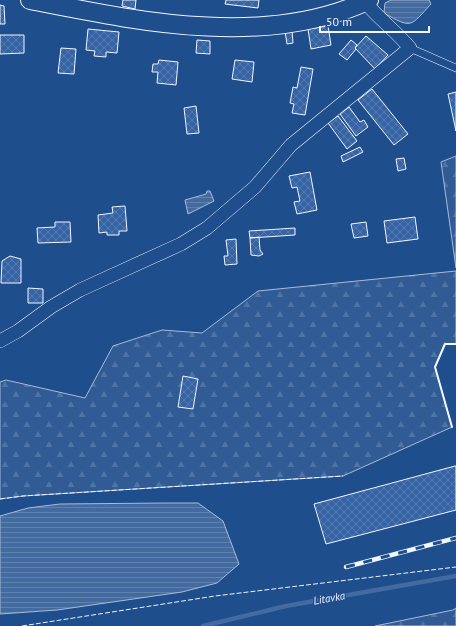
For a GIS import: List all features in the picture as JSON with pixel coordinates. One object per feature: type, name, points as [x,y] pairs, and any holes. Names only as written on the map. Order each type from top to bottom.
[{"type":"street","points":[[0,341],[18,331],[51,307],[80,290],[181,244],[207,228],[255,187],[291,145],[410,48],[400,36],[379,18],[367,1],[330,14],[296,22],[248,27],[197,26],[136,20],[30,0]]},
{"type":"lane","points":[[410,48],[456,68]]},
{"type":"green space","points":[[456,156],[456,268],[441,162]]},
{"type":"green space","points":[[456,271],[456,344],[445,344],[435,367],[452,427],[343,476],[23,496],[0,499],[0,382],[6,380],[85,398],[113,346],[162,330],[202,333],[258,291]]},
{"type":"green space","points":[[456,608],[456,626],[375,626],[453,610]]},
{"type":"shaded area","points":[[391,0],[429,0],[431,4],[414,21],[406,23],[400,22],[384,13],[385,3]]},
{"type":"shaded area","points":[[207,191],[210,191],[214,201],[188,214],[185,200],[206,194]]},
{"type":"shaded area","points":[[198,503],[223,521],[239,564],[217,583],[182,592],[57,610],[0,614],[0,516],[28,508],[60,504]]},
{"type":"building","points":[[123,0],[136,0],[135,9],[122,6]]},
{"type":"building","points":[[226,0],[259,0],[258,8],[225,4]]},
{"type":"building","points":[[0,5],[4,6],[5,24],[0,24]]},
{"type":"building","points":[[328,26],[331,45],[311,49],[308,29]]},
{"type":"building","points":[[88,29],[119,32],[117,53],[106,52],[106,57],[94,56],[95,51],[86,50]]},
{"type":"building","points":[[292,30],[293,43],[287,44],[285,31]]},
{"type":"building","points":[[0,35],[24,35],[24,53],[0,54]]},
{"type":"building","points":[[366,36],[388,55],[375,69],[355,48]]},
{"type":"building","points":[[197,40],[210,41],[210,54],[196,53]]},
{"type":"building","points":[[351,40],[357,45],[355,48],[356,49],[347,60],[339,54]]},
{"type":"building","points":[[61,48],[76,49],[74,74],[58,73]]},
{"type":"building","points":[[159,60],[178,62],[176,85],[157,83],[158,72],[152,72],[153,64],[158,64]]},
{"type":"building","points":[[235,60],[254,62],[252,82],[232,79]]},
{"type":"building","points":[[301,67],[313,69],[305,115],[292,113],[294,104],[290,103],[293,87],[297,88]]},
{"type":"building","points":[[372,89],[408,134],[394,145],[358,100]]},
{"type":"building","points":[[456,92],[456,131],[448,94]]},
{"type":"building","points":[[196,106],[199,133],[187,134],[184,108]]},
{"type":"building","points":[[349,107],[360,122],[364,120],[368,127],[356,136],[340,114]]},
{"type":"building","points":[[338,116],[357,141],[347,149],[328,123]]},
{"type":"building","points":[[360,147],[363,152],[343,162],[341,156]]},
{"type":"building","points":[[404,158],[406,169],[398,171],[396,159]]},
{"type":"building","points":[[310,172],[317,210],[297,214],[294,202],[300,201],[297,187],[292,188],[289,176]]},
{"type":"building","points":[[125,206],[127,231],[119,231],[119,235],[107,235],[107,232],[99,233],[98,215],[113,213],[112,207]]},
{"type":"building","points":[[415,217],[418,239],[387,243],[384,221]]},
{"type":"building","points":[[55,222],[70,222],[71,242],[38,243],[37,228],[55,227]]},
{"type":"building","points":[[366,222],[368,236],[354,238],[351,224]]},
{"type":"building","points":[[295,228],[295,235],[250,238],[249,231]]},
{"type":"building","points":[[259,237],[260,250],[263,254],[259,256],[251,255],[250,238]]},
{"type":"building","points":[[236,239],[237,264],[225,265],[224,256],[228,256],[226,240]]},
{"type":"building","points":[[10,256],[21,259],[21,283],[1,283],[2,261]]},
{"type":"building","points":[[28,288],[43,289],[43,303],[28,303]]},
{"type":"building","points":[[183,376],[198,379],[193,409],[178,407]]},
{"type":"building","points":[[456,466],[456,510],[326,544],[314,504]]},
{"type":"waterway","name":"Litavka","points":[[203,626],[286,606],[456,576]]},
{"type":"railway","points":[[346,567],[456,538]]},
{"type":"fence","points":[[0,499],[23,496],[343,476]]},
{"type":"fence","points":[[22,626],[215,596],[456,567]]},
{"type":"wall","points":[[452,427],[435,367],[445,344],[456,344]]}]
